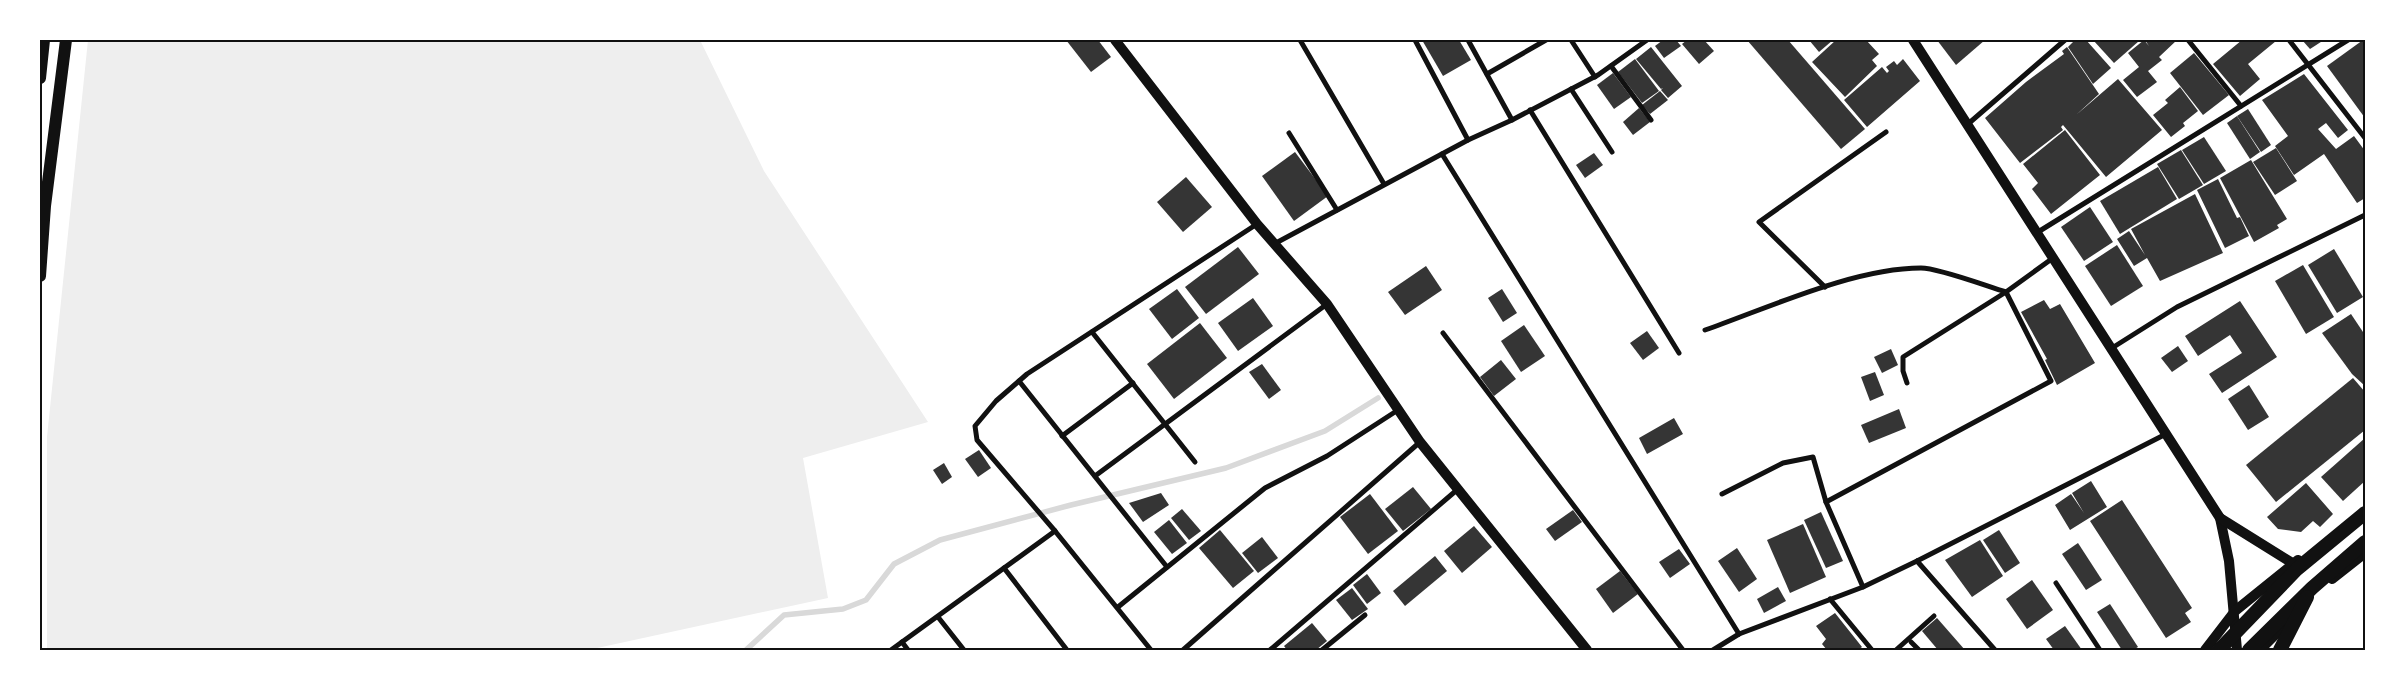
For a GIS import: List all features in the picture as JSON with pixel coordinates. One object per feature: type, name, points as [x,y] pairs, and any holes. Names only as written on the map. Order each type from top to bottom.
[{"type":"highway","points":[[2219,650],[2297,569],[2365,513]]},
{"type":"highway","points":[[2249,650],[2312,588],[2365,542]]},
{"type":"highway","points":[[2280,650],[2312,588]]},
{"type":"main road","points":[[40,78],[44,40]]},
{"type":"main road","points":[[40,276],[45,206],[66,40]]},
{"type":"main road","points":[[1115,40],[1257,224],[1327,304],[1420,442],[1459,488],[1587,650]]},
{"type":"main road","points":[[1913,40],[2220,518],[2229,561],[2237,650]]},
{"type":"main road","points":[[2205,650],[2235,611],[2365,506]]},
{"type":"main road","points":[[2220,518],[2294,564]]},
{"type":"main road","points":[[2260,650],[2325,584],[2365,553]]},
{"type":"street","points":[[1300,40],[1384,184]]},
{"type":"street","points":[[1415,40],[1468,140]]},
{"type":"street","points":[[1468,40],[1512,120]]},
{"type":"street","points":[[1487,74],[1546,40]]},
{"type":"street","points":[[1571,40],[1595,77]]},
{"type":"street","points":[[1274,244],[1468,140],[1512,120],[1595,77],[1648,40]]},
{"type":"street","points":[[2188,40],[2241,106]]},
{"type":"street","points":[[2290,40],[2365,138]]},
{"type":"street","points":[[2038,232],[2348,40]]},
{"type":"street","points":[[1968,124],[2062,41]]},
{"type":"street","points":[[1611,66],[1651,120]]},
{"type":"street","points":[[1571,89],[1612,152]]},
{"type":"street","points":[[1530,110],[1679,353]]},
{"type":"street","points":[[1825,287],[1759,222],[1886,132]]},
{"type":"street","points":[[1289,133],[1337,210]]},
{"type":"street","points":[[1442,154],[1739,634]]},
{"type":"street","points":[[2112,348],[2177,307],[2365,215]]},
{"type":"street","points":[[1151,650],[1056,531],[977,440],[975,426],[996,401],[1019,381],[1257,224]]},
{"type":"street","points":[[1907,383],[1903,371],[1903,357],[2006,292],[2054,258]]},
{"type":"street","points":[[1704,330],[1825,287],[1862,276],[1923,268],[2006,292],[2051,381],[1826,502]]},
{"type":"street","points":[[1094,476],[1327,304]]},
{"type":"street","points":[[1092,332],[1195,462]]},
{"type":"street","points":[[1443,333],[1683,650]]},
{"type":"street","points":[[1019,381],[1167,567]]},
{"type":"street","points":[[1062,436],[1133,383]]},
{"type":"street","points":[[1118,607],[1265,488],[1327,456],[1398,410]]},
{"type":"street","points":[[1714,650],[1739,634],[1863,587],[2167,434]]},
{"type":"street","points":[[1183,650],[1420,442]]},
{"type":"street","points":[[1722,494],[1784,463],[1813,457],[1826,502],[1863,587]]},
{"type":"street","points":[[1270,650],[1459,488]]},
{"type":"street","points":[[891,650],[1056,531]]},
{"type":"street","points":[[1917,561],[1994,650]]},
{"type":"street","points":[[1004,568],[1067,650]]},
{"type":"street","points":[[2056,583],[2100,650]]},
{"type":"street","points":[[1830,599],[1872,650]]},
{"type":"street","points":[[1322,650],[1365,615]]},
{"type":"street","points":[[1896,650],[1934,616]]},
{"type":"street","points":[[938,617],[964,650]]},
{"type":"street","points":[[902,642],[908,650]]},
{"type":"street","points":[[1911,642],[1919,650]]},
{"type":"shaded area","points":[[88,40],[700,40],[764,171],[928,422],[803,458],[828,598],[588,650],[47,650],[47,437]]},
{"type":"building","points":[[1066,40],[1098,40],[1111,57],[1091,72]]},
{"type":"building","points":[[1422,40],[1459,40],[1471,60],[1443,76]]},
{"type":"building","points":[[1663,40],[1676,40],[1681,46],[1664,58],[1655,46]]},
{"type":"building","points":[[1687,40],[1704,40],[1714,51],[1699,64],[1682,44]]},
{"type":"building","points":[[1747,40],[1788,40],[1865,129],[1841,149]]},
{"type":"building","points":[[1809,40],[1833,40],[1819,52]]},
{"type":"building","points":[[1836,40],[1866,40],[1879,54],[1872,60],[1877,66],[1845,97],[1812,62]]},
{"type":"building","points":[[1937,40],[1985,40],[1956,65]]},
{"type":"building","points":[[2075,40],[2086,40],[2111,68],[2093,84],[2068,47]]},
{"type":"building","points":[[2093,40],[2138,40],[2139,41],[2114,63]]},
{"type":"building","points":[[2144,40],[2149,46],[2145,40],[2177,40],[2159,57],[2162,60],[2148,71],[2157,82],[2137,97],[2123,80],[2139,67],[2128,53]]},
{"type":"building","points":[[2242,40],[2276,41],[2248,64],[2260,79],[2240,96],[2213,64]]},
{"type":"building","points":[[2302,40],[2324,40],[2310,49]]},
{"type":"building","points":[[2365,40],[2365,118],[2327,66]]},
{"type":"building","points":[[1651,47],[1682,86],[1668,98],[1661,90],[1663,88],[1661,89],[1636,59]]},
{"type":"building","points":[[2067,47],[2099,94],[2076,115],[2118,79],[2162,130],[2106,177],[2063,125],[2061,127],[2063,130],[2020,163],[1985,118],[2026,82],[2064,54],[2062,51]]},
{"type":"building","points":[[2194,53],[2229,95],[2203,115],[2170,73]]},
{"type":"building","points":[[1635,59],[1659,91],[1642,103],[1618,72]]},
{"type":"building","points":[[1903,59],[1920,81],[1867,127],[1844,100],[1882,67],[1887,73],[1889,71],[1886,67],[1894,61],[1897,65]]},
{"type":"building","points":[[1613,73],[1631,97],[1614,109],[1597,85]]},
{"type":"building","points":[[2304,74],[2348,130],[2338,138],[2326,123],[2318,129],[2336,149],[2354,136],[2365,151],[2365,198],[2357,203],[2324,154],[2294,175],[2275,146],[2288,136],[2262,100]]},
{"type":"building","points":[[2180,87],[2198,111],[2183,123],[2185,126],[2171,137],[2153,115],[2168,103],[2165,100]]},
{"type":"building","points":[[1660,91],[1668,100],[1650,114],[1642,105]]},
{"type":"building","points":[[1639,108],[1650,122],[1633,135],[1623,122]]},
{"type":"building","points":[[2248,109],[2271,145],[2261,152],[2237,116]]},
{"type":"building","points":[[2237,116],[2260,152],[2250,159],[2227,123]]},
{"type":"building","points":[[2065,130],[2100,175],[2051,214],[2032,189],[2038,183],[2023,164]]},
{"type":"building","points":[[2204,137],[2226,171],[2204,184],[2182,150]]},
{"type":"building","points":[[2276,148],[2297,181],[2275,195],[2253,162]]},
{"type":"building","points":[[2181,150],[2203,185],[2179,199],[2157,164]]},
{"type":"building","points":[[1295,152],[1328,196],[1294,221],[1262,176]]},
{"type":"building","points":[[1594,153],[1603,165],[1585,178],[1576,165]]},
{"type":"building","points":[[2251,160],[2287,219],[2277,225],[2279,228],[2254,242],[2220,178]]},
{"type":"building","points":[[2158,167],[2177,199],[2120,234],[2100,201]]},
{"type":"building","points":[[1186,177],[1212,207],[1183,232],[1157,202]]},
{"type":"building","points":[[2218,179],[2237,218],[2240,217],[2249,236],[2225,248],[2197,190]]},
{"type":"building","points":[[2195,194],[2223,253],[2160,281],[2147,258],[2134,266],[2117,239],[2129,231],[2145,255],[2131,229]]},
{"type":"building","points":[[2090,207],[2113,242],[2084,261],[2061,227]]},
{"type":"building","points":[[2117,245],[2143,286],[2111,306],[2085,266]]},
{"type":"building","points":[[1238,247],[1259,274],[1206,314],[1185,287]]},
{"type":"building","points":[[2334,249],[2363,297],[2337,313],[2308,265]]},
{"type":"building","points":[[2303,265],[2334,317],[2306,334],[2275,281]]},
{"type":"building","points":[[1426,266],[1442,290],[1405,315],[1388,292]]},
{"type":"building","points":[[1177,289],[1199,318],[1172,339],[1149,309]]},
{"type":"building","points":[[1502,289],[1517,313],[1503,322],[1488,298]]},
{"type":"building","points":[[1253,298],[1273,326],[1238,351],[1218,323]]},
{"type":"building","points":[[2044,300],[2050,309],[2060,304],[2095,363],[2057,385],[2045,360],[2047,359],[2021,312]]},
{"type":"building","points":[[2240,301],[2277,357],[2222,393],[2209,374],[2242,353],[2230,335],[2198,356],[2185,336]]},
{"type":"building","points":[[2351,314],[2365,335],[2365,386],[2352,374],[2322,333]]},
{"type":"building","points":[[1200,323],[1227,358],[1174,399],[1147,364]]},
{"type":"building","points":[[1524,325],[1545,356],[1521,372],[1501,341]]},
{"type":"building","points":[[1647,331],[1659,348],[1643,360],[1630,343]]},
{"type":"building","points":[[2178,346],[2188,361],[2172,372],[2161,358]]},
{"type":"building","points":[[1891,349],[1898,365],[1882,373],[1874,357]]},
{"type":"building","points":[[1501,360],[1516,379],[1494,396],[1480,377]]},
{"type":"building","points":[[1262,364],[1281,390],[1269,399],[1249,372]]},
{"type":"building","points":[[1875,372],[1884,395],[1870,401],[1861,377]]},
{"type":"building","points":[[2353,378],[2365,392],[2365,430],[2276,502],[2246,465]]},
{"type":"building","points":[[2249,385],[2269,417],[2248,430],[2228,399]]},
{"type":"building","points":[[1899,409],[1906,428],[1869,443],[1861,425]]},
{"type":"building","points":[[1674,418],[1683,434],[1647,454],[1639,438]]},
{"type":"building","points":[[2365,438],[2365,481],[2343,501],[2321,477]]},
{"type":"building","points":[[979,450],[991,468],[978,477],[965,459]]},
{"type":"building","points":[[944,463],[952,477],[942,484],[933,470]]},
{"type":"building","points":[[2091,481],[2107,507],[2070,530],[2055,505],[2071,494],[2084,513],[2072,493]]},
{"type":"building","points":[[2306,483],[2333,514],[2320,527],[2313,521],[2301,532],[2278,529],[2267,517]]},
{"type":"building","points":[[1413,487],[1431,509],[1403,531],[1385,509]]},
{"type":"building","points":[[1161,493],[1169,505],[1143,522],[1129,503]]},
{"type":"building","points":[[1370,494],[1398,531],[1368,554],[1340,517]]},
{"type":"building","points":[[2122,500],[2192,608],[2185,613],[2191,622],[2166,638],[2090,521]]},
{"type":"building","points":[[1182,509],[1201,531],[1189,540],[1171,518]]},
{"type":"building","points":[[1573,510],[1582,522],[1555,541],[1546,529]]},
{"type":"building","points":[[1821,512],[1843,561],[1826,568],[1804,520]]},
{"type":"building","points":[[1169,520],[1187,543],[1172,554],[1154,532]]},
{"type":"building","points":[[1803,524],[1826,577],[1790,593],[1767,540]]},
{"type":"building","points":[[1474,526],[1492,547],[1462,573],[1444,551]]},
{"type":"building","points":[[1220,530],[1254,571],[1233,588],[1199,548]]},
{"type":"building","points":[[1999,530],[2020,563],[2005,573],[1983,540]]},
{"type":"building","points":[[1262,537],[1278,558],[1258,573],[1242,553]]},
{"type":"building","points":[[1980,540],[2003,576],[1972,597],[1945,560]]},
{"type":"building","points":[[2078,543],[2102,580],[2086,590],[2062,554]]},
{"type":"building","points":[[1737,548],[1757,579],[1739,592],[1718,561]]},
{"type":"building","points":[[1679,549],[1690,564],[1670,578],[1659,562]]},
{"type":"building","points":[[1435,556],[1447,571],[1405,606],[1393,591]]},
{"type":"building","points":[[1620,571],[1638,594],[1613,613],[1596,589]]},
{"type":"building","points":[[1367,574],[1381,593],[1367,604],[1353,585]]},
{"type":"building","points":[[2032,580],[2053,610],[2027,629],[2006,599]]},
{"type":"building","points":[[1778,587],[1786,601],[1764,613],[1757,599]]},
{"type":"building","points":[[1352,588],[1368,609],[1352,620],[1336,600]]},
{"type":"building","points":[[2110,604],[2138,647],[2133,650],[2122,650],[2097,612]]},
{"type":"building","points":[[1835,613],[1862,647],[1858,650],[1827,650],[1822,644],[1826,639],[1816,626]]},
{"type":"building","points":[[1937,618],[1965,650],[1938,650],[1922,631]]},
{"type":"building","points":[[1312,623],[1327,641],[1316,650],[1287,650],[1284,646]]},
{"type":"building","points":[[2065,626],[2082,650],[2054,650],[2046,639]]},
{"type":"waterway","points":[[746,650],[784,615],[843,609],[866,600],[894,564],[940,540],[1071,505],[1226,468],[1325,431],[1378,398]]}]
